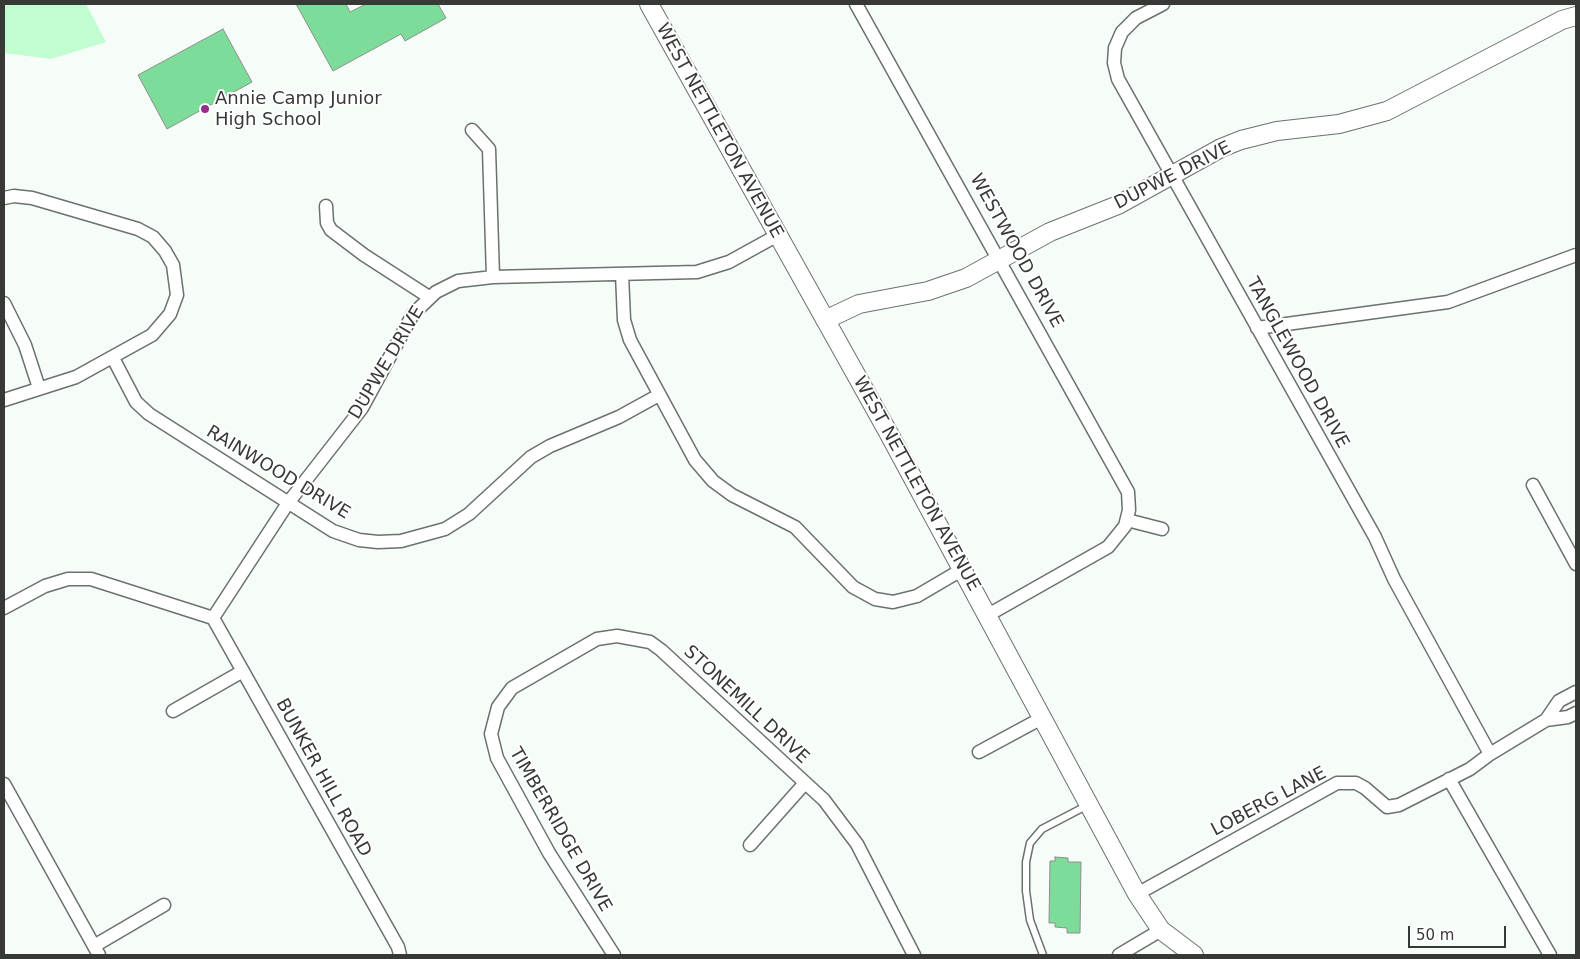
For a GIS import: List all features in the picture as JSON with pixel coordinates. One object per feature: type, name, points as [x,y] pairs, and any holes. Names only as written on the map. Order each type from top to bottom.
[{"type":"street","name":"WEST NETTLETON AVENUE","points":[[648,4],[963,569],[1137,894],[1161,930],[1194,955]]},
{"type":"street","name":"WESTWOOD DRIVE","points":[[856,4],[1122,478],[1128,492],[1129,510],[1126,520]]},
{"type":"street","name":"TANGLEWOOD DRIVE","points":[[1163,4],[1136,18],[1122,32],[1115,48],[1114,63],[1118,79],[1374,537],[1394,579],[1490,754]]},
{"type":"street","name":"DUPWE DRIVE","points":[[825,320],[859,304],[928,291],[966,278],[1050,232],[1118,205],[1221,148],[1248,138],[1277,131],[1339,124],[1387,110],[1562,20],[1576,16]]},
{"type":"street","points":[[472,130],[489,148],[493,277]]},
{"type":"street","points":[[4,198],[14,196],[32,198],[138,229],[153,237],[165,250],[173,265],[177,295],[170,314],[152,335],[76,377],[4,400]]},
{"type":"street","points":[[326,206],[327,223],[331,230],[364,255],[429,297]]},
{"type":"street","name":"DUPWE DRIVE","points":[[213,618],[288,503],[362,408],[413,314],[429,297],[458,281],[493,277],[697,272],[729,262],[778,235]]},
{"type":"street","points":[[1257,328],[1448,302],[1576,256]]},
{"type":"street","points":[[622,274],[624,320],[630,340],[659,395],[705,473],[732,495],[795,526],[861,593],[883,601],[905,600],[917,596],[963,569]]},
{"type":"street","points":[[4,303],[25,345],[39,388]]},
{"type":"street","name":"RAINWOOD DRIVE","points":[[113,358],[136,402],[149,414],[333,531],[359,540],[401,541],[428,536],[445,529],[469,514],[531,457],[550,446],[619,417],[659,395]]},
{"type":"street","points":[[1533,484],[1576,564]]},
{"type":"street","points":[[988,615],[1101,553],[1116,540],[1126,520],[1162,529]]},
{"type":"street","points":[[4,608],[45,586],[68,579],[91,579],[213,618]]},
{"type":"street","name":"BUNKER HILL ROAD","points":[[213,618],[398,947],[400,955]]},
{"type":"street","name":"STONEMILL DRIVE","points":[[494,718],[498,707],[508,692],[530,676],[597,639],[617,636],[650,642],[661,650],[829,806],[857,844],[911,954]]},
{"type":"street","points":[[173,711],[243,671]]},
{"type":"street","name":"LOBERG LANE","points":[[1546,720],[1559,701],[1576,692]]},
{"type":"street","name":"LOBERG LANE","points":[[1137,894],[1337,783],[1356,784],[1365,788],[1387,806],[1400,806],[1470,769],[1490,754],[1546,720],[1568,717],[1576,713]]},
{"type":"street","name":"TIMBERRIDGE DRIVE","points":[[494,718],[491,734],[497,758],[549,852],[614,955]]},
{"type":"street","points":[[979,752],[1042,718]]},
{"type":"street","points":[[1449,779],[1550,955]]},
{"type":"street","points":[[750,845],[805,783]]},
{"type":"street","points":[[4,784],[96,951],[164,905]]},
{"type":"street","points":[[1118,955],[1161,930]]},
{"type":"lane","points":[[1043,955],[1030,920],[1026,891],[1026,862],[1030,843],[1042,828],[1089,805]]},
{"type":"green space","points":[[4,4],[86,4],[106,42],[51,59],[4,53]]},
{"type":"building","points":[[296,4],[346,4],[350,12],[366,4],[438,4],[446,18],[405,41],[401,34],[333,71]]},
{"type":"building","points":[[223,29],[252,82],[167,129],[138,75]]},
{"type":"building","points":[[1055,857],[1068,858],[1068,862],[1081,862],[1080,933],[1067,933],[1067,928],[1055,927],[1055,923],[1049,923],[1050,861],[1055,861]]},
{"type":"place","name":"Annie Camp Junior High School","points":[[205,109]]}]
